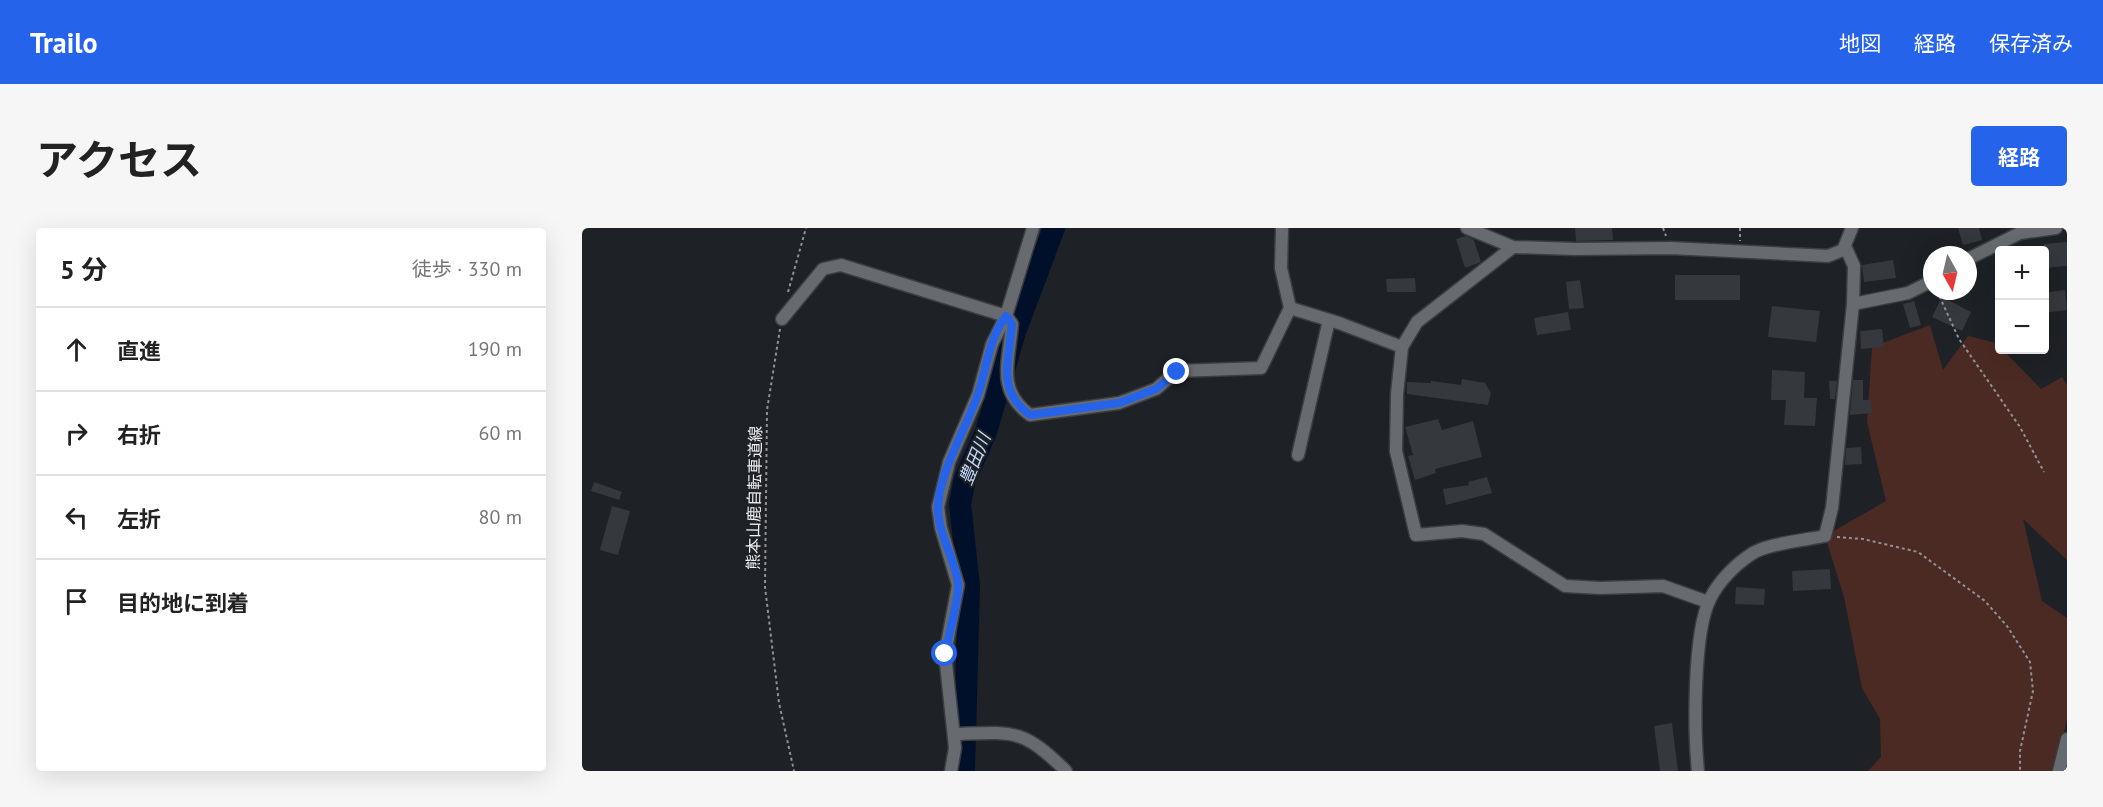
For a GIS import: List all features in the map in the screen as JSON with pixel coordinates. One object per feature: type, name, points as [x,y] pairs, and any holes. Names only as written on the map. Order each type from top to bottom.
[{"type":"street","points":[[951,771],[955,748],[945,654],[958,585],[954,565],[940,528],[938,507],[949,462],[978,395],[992,344],[1006,316],[1033,228]]},
{"type":"street","points":[[782,319],[823,269],[841,265],[1006,316],[1012,324],[1007,387],[1016,405],[1030,415],[1119,403],[1156,389],[1177,372],[1262,368],[1290,308],[1281,268],[1282,228]]},
{"type":"street","points":[[1467,228],[1513,247],[1671,248],[1828,256],[1843,250],[1852,228]]},
{"type":"street","points":[[1977,254],[2020,233],[2056,228]]},
{"type":"street","points":[[1698,771],[1694,737],[1699,653],[1708,602],[1724,579],[1751,553],[1825,536],[1832,508],[1853,304],[1854,266],[1845,246]]},
{"type":"street","points":[[1513,247],[1417,322],[1402,347],[1397,394],[1396,451],[1416,535],[1462,531],[1484,534],[1565,586],[1600,588],[1663,586],[1708,602]]},
{"type":"street","points":[[1853,304],[1908,293],[1923,286]]},
{"type":"street","points":[[1290,308],[1402,347]]},
{"type":"street","points":[[1298,455],[1329,320]]},
{"type":"street","points":[[954,734],[998,733],[1022,736],[1041,747],[1066,771]]},
{"type":"street","points":[[2059,771],[2067,739]]},
{"type":"path","points":[[787,298],[806,228]]},
{"type":"path","points":[[1940,300],[1959,339],[2020,427],[2044,472]]},
{"type":"path","name":"熊本山鹿自転車道線","points":[[782,319],[767,410],[765,586],[779,704],[794,771]]},
{"type":"path","points":[[1825,536],[1863,538],[1918,552],[1985,601],[2007,626],[2030,662],[2033,691],[2020,751],[2020,771]]},
{"type":"shaded area","points":[[1930,325],[1943,370],[1968,336],[1995,343],[1995,354],[2007,354],[2041,389],[2062,377],[2067,385],[2067,560],[2023,519],[2042,601],[2067,618],[2067,719],[2055,771],[1868,771],[1881,757],[1880,719],[1862,688],[1844,597],[1825,536],[1886,501],[1867,422],[1872,347]]},
{"type":"building","points":[[1575,228],[1612,228],[1613,240],[1576,241]]},
{"type":"building","points":[[1958,228],[1979,228],[1982,240],[1963,245]]},
{"type":"building","points":[[1466,236],[1474,240],[1481,262],[1465,268],[1456,239]]},
{"type":"building","points":[[2067,242],[2067,266],[2049,268],[2049,246],[2044,246],[2044,244]]},
{"type":"building","points":[[1893,260],[1896,278],[1864,282],[1862,265]]},
{"type":"building","points":[[1675,275],[1740,275],[1740,300],[1675,300]]},
{"type":"building","points":[[1415,278],[1416,292],[1387,292],[1386,279]]},
{"type":"building","points":[[1580,280],[1584,308],[1569,309],[1566,282]]},
{"type":"building","points":[[2065,290],[2067,310],[2049,312],[2049,292]]},
{"type":"building","points":[[1940,300],[1948,300],[1971,312],[1962,331],[1932,317]]},
{"type":"building","points":[[1914,301],[1921,325],[1910,328],[1903,304]]},
{"type":"building","points":[[1772,306],[1820,311],[1816,342],[1768,337]]},
{"type":"building","points":[[1568,312],[1571,330],[1537,335],[1534,318]]},
{"type":"building","points":[[1882,329],[1884,347],[1861,349],[1860,331]]},
{"type":"building","points":[[1772,370],[1805,372],[1804,398],[1817,398],[1815,426],[1784,425],[1786,400],[1771,400]]},
{"type":"building","points":[[1462,379],[1485,383],[1491,393],[1488,405],[1407,394],[1407,382],[1431,383],[1431,381],[1461,385]]},
{"type":"building","points":[[1853,380],[1863,380],[1863,400],[1871,400],[1872,413],[1850,415]]},
{"type":"building","points":[[1829,381],[1837,381],[1835,399],[1830,399]]},
{"type":"building","points":[[1438,419],[1442,430],[1473,421],[1482,457],[1435,469],[1436,473],[1415,480],[1408,456],[1413,455],[1405,427]]},
{"type":"building","points":[[1861,447],[1862,464],[1845,465],[1846,448]]},
{"type":"building","points":[[1487,477],[1492,493],[1446,505],[1443,489],[1469,485],[1468,482]]},
{"type":"building","points":[[594,482],[622,492],[619,500],[591,491]]},
{"type":"building","points":[[612,506],[630,511],[618,555],[600,550]]},
{"type":"building","points":[[1830,569],[1831,589],[1793,591],[1792,571]]},
{"type":"building","points":[[1736,587],[1765,589],[1764,605],[1735,604]]},
{"type":"building","points":[[1672,723],[1678,771],[1660,771],[1654,726]]},
{"type":"waterway","name":"豊田川","points":[[964,771],[969,586],[960,504],[965,479],[986,432],[1015,332],[1054,228]]},
{"type":"route","points":[[945,654],[958,585],[954,565],[940,528],[938,507],[949,462],[978,395],[992,344],[1001,322],[1006,316],[1012,324],[1007,387],[1016,405],[1030,415],[1119,403],[1156,389],[1177,372]]}]
